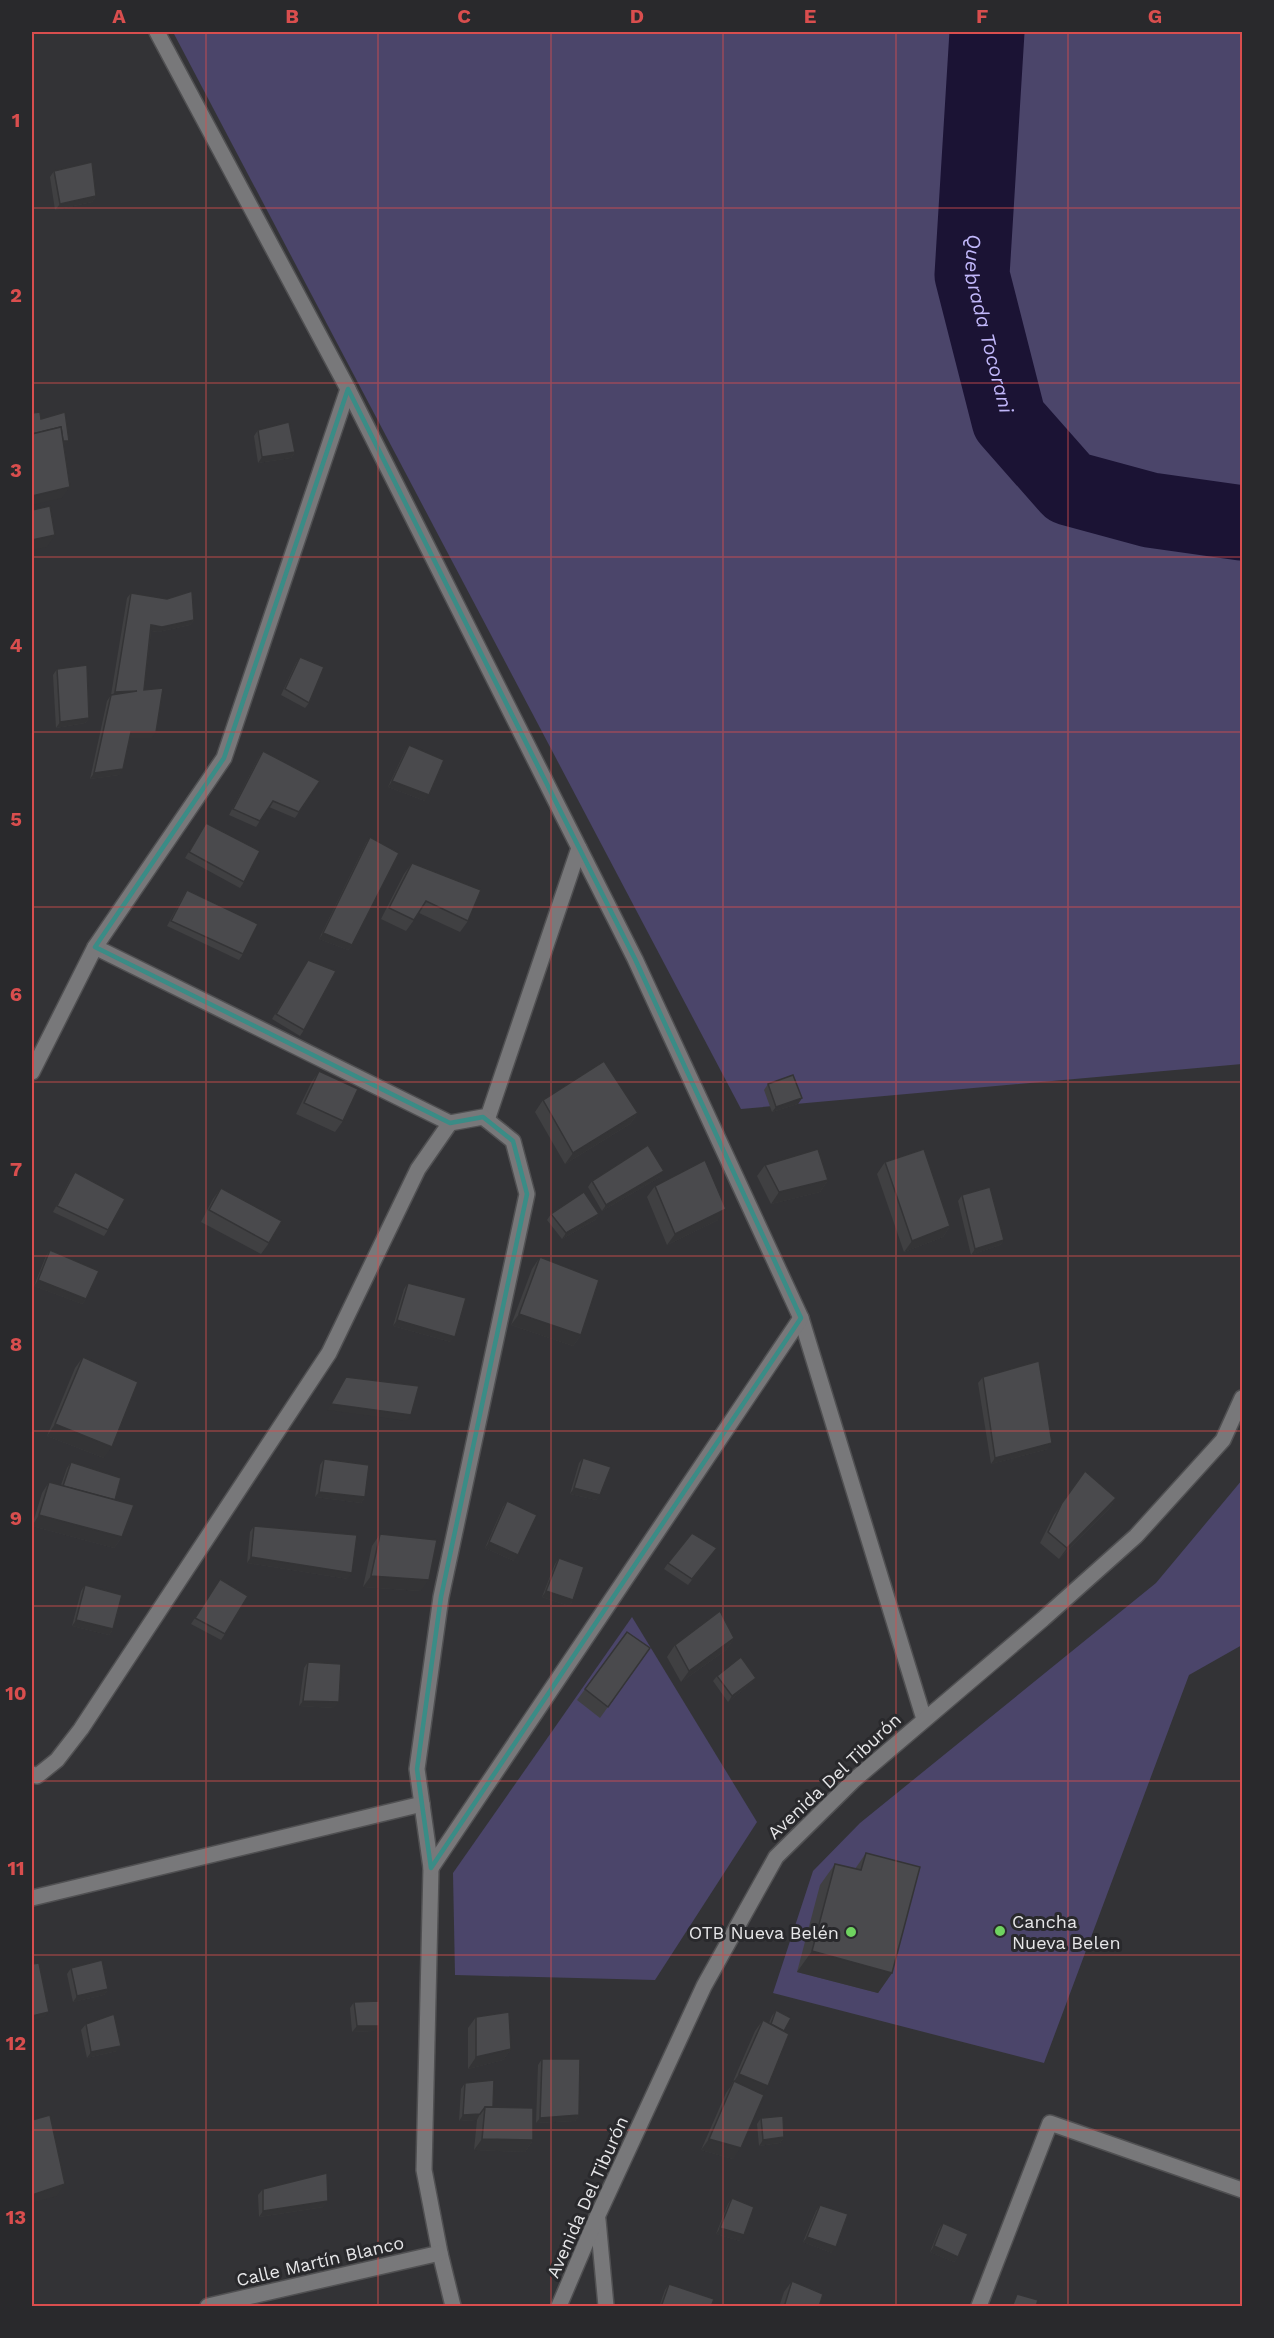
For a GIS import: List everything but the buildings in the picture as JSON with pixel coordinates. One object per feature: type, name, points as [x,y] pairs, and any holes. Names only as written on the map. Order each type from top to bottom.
[{"type":"street","points":[[157,32],[348,389],[640,969],[801,1317],[924,1719]]},
{"type":"street","points":[[32,1072],[95,947],[224,758],[348,389]]},
{"type":"street","points":[[487,1120],[579,848]]},
{"type":"street","points":[[95,947],[450,1123],[483,1117],[513,1141],[527,1194],[441,1598],[417,1768],[431,1868],[424,2170],[453,2307]]},
{"type":"street","points":[[32,1774],[37,1776],[57,1760],[81,1729],[329,1353],[418,1169],[450,1123]]},
{"type":"street","points":[[431,1868],[801,1317]]},
{"type":"street","name":"Avenida Del Tiburón","points":[[559,2307],[597,2217],[704,1986],[776,1857],[854,1780],[1043,1619],[1136,1536],[1223,1440],[1242,1398]]},
{"type":"street","points":[[32,1898],[422,1804]]},
{"type":"street","points":[[979,2307],[1050,2123],[1242,2190]]},
{"type":"street","points":[[597,2217],[606,2307]]},
{"type":"street","name":"Calle Martín Blanco","points":[[208,2307],[440,2253]]},
{"type":"highlighted area","points":[[348,389],[635,959],[801,1318],[431,1868],[417,1769],[441,1597],[527,1194],[513,1141],[483,1117],[450,1123],[95,947],[224,758]]},
{"type":"shaded area","points":[[173,32],[1242,32],[1242,1064],[741,1109]]},
{"type":"shaded area","points":[[1242,1480],[1242,1645],[1189,1675],[1044,2063],[773,1993],[813,1871],[860,1823],[1156,1583]]},
{"type":"shaded area","points":[[632,1617],[757,1822],[655,1980],[455,1975],[453,1873]]},
{"type":"waterway","name":"Quebrada Tocorani","points":[[987,32],[972,275],[1009,420],[1069,488],[1150,510],[1242,523]]},
{"type":"place","name":"Cancha Nueva Belen","points":[[1000,1931]]},
{"type":"place","name":"OTB Nueva Belén","points":[[851,1932]]}]
